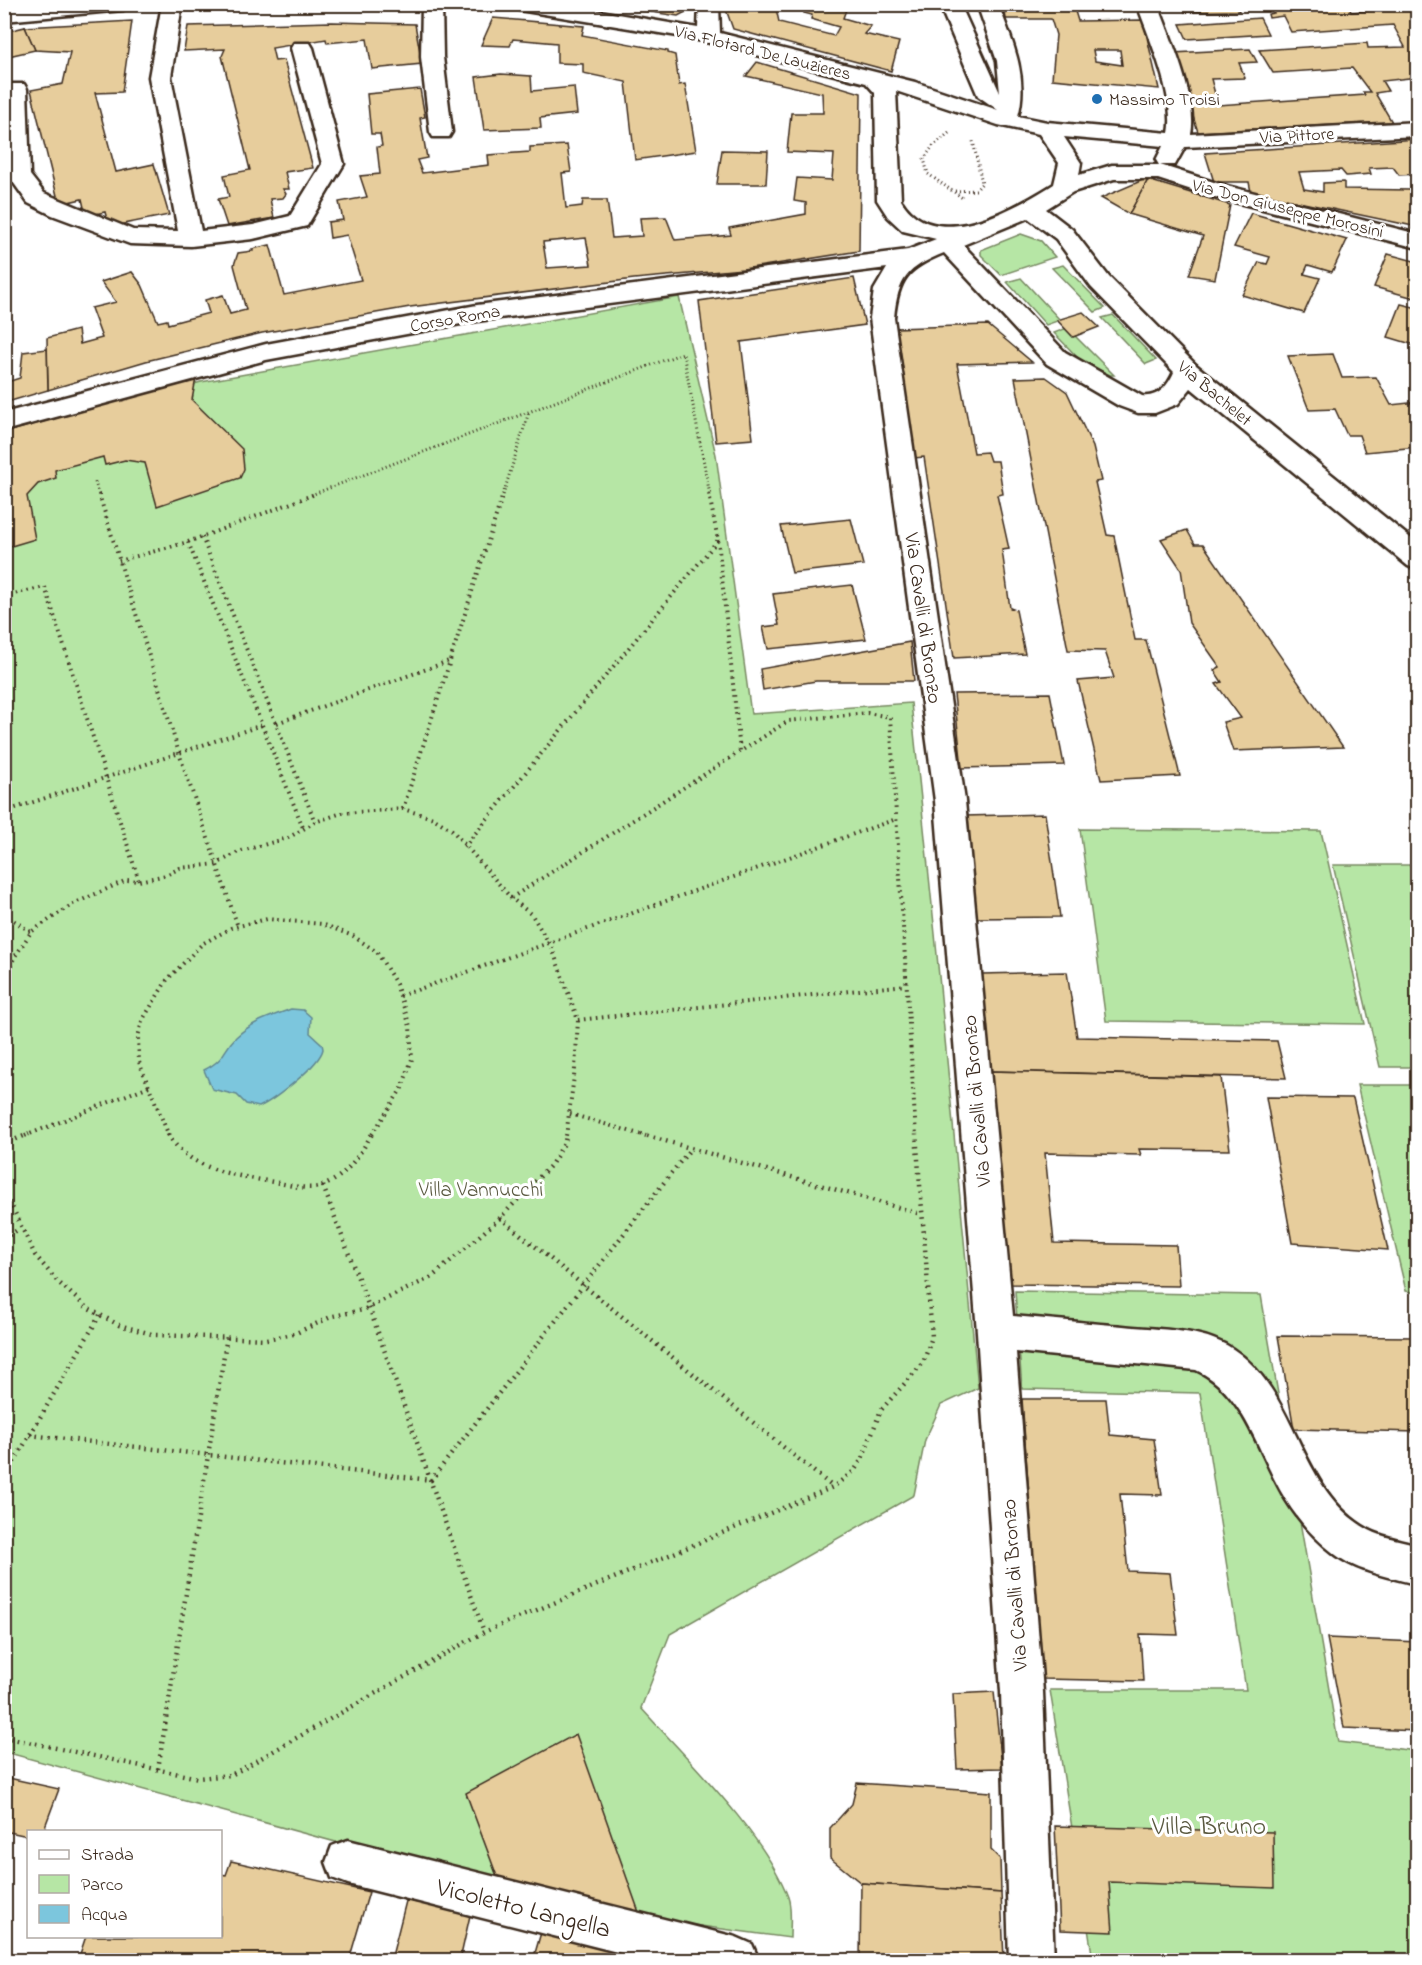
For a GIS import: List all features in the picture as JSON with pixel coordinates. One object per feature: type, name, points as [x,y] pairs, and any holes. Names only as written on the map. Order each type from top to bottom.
[{"type":"street","points":[[4,15],[123,4]]},
{"type":"street","points":[[172,4],[160,77],[191,239]]},
{"type":"street","points":[[432,4],[432,57],[441,132]]},
{"type":"street","name":"Via Flotard De Lauzieres","points":[[519,4],[554,7],[709,37],[936,95],[960,105],[1008,113],[1047,129]]},
{"type":"street","points":[[709,4],[709,37]]},
{"type":"street","points":[[949,4],[989,96],[1008,113]]},
{"type":"street","points":[[987,4],[1005,53],[1012,90],[1008,113]]},
{"type":"street","points":[[1147,4],[1160,36],[1181,129],[1160,172]]},
{"type":"street","points":[[16,89],[19,175],[36,198],[130,237],[191,239],[253,232],[299,221],[333,164],[302,48]]},
{"type":"street","points":[[875,81],[886,92],[889,200],[897,216],[911,227],[927,232],[985,226]]},
{"type":"street","points":[[887,118],[898,111],[924,105],[960,105]]},
{"type":"street","points":[[1047,129],[1070,163],[1065,187]]},
{"type":"street","name":"Via Pittore","points":[[1047,129],[1177,141],[1418,129]]},
{"type":"street","name":"Via Don Giuseppe Morosini","points":[[985,226],[1030,209],[1065,187],[1112,172],[1160,172],[1215,190],[1418,241]]},
{"type":"street","name":"Via Bachelet","points":[[1030,209],[1064,234],[1100,282],[1187,371],[1418,559]]},
{"type":"street","points":[[913,257],[949,244],[985,226]]},
{"type":"street","points":[[949,244],[1056,358],[1074,371],[1101,382],[1140,405],[1167,401],[1182,386],[1187,371]]},
{"type":"street","name":"Corso Roma","points":[[4,422],[266,352],[477,313],[913,257]]},
{"type":"street","name":"Via Cavalli di Bronzo","points":[[913,257],[898,268],[885,287],[882,318],[950,801],[996,1332],[1022,1692],[1032,1960]]},
{"type":"street","points":[[996,1332],[1198,1352],[1213,1356],[1236,1375],[1267,1421],[1313,1504],[1351,1542],[1418,1565]]},
{"type":"street","name":"Vicoletto Langella","points":[[348,1862],[736,1960]]},
{"type":"path","points":[[960,105],[950,132],[933,146],[924,159],[928,174],[940,185],[954,191],[985,226]]},
{"type":"path","points":[[950,132],[957,134]]},
{"type":"path","points":[[954,191],[976,190],[982,183],[973,141],[963,136]]},
{"type":"path","points":[[119,561],[202,537],[683,353],[718,540],[740,751]]},
{"type":"path","points":[[403,809],[529,411]]},
{"type":"path","points":[[95,482],[179,753],[237,924]]},
{"type":"path","points":[[202,537],[315,822]]},
{"type":"path","points":[[464,847],[718,540]]},
{"type":"path","points":[[188,542],[304,830]]},
{"type":"path","points":[[4,596],[45,587],[108,778],[139,881]]},
{"type":"path","points":[[277,723],[449,661]]},
{"type":"path","points":[[4,1737],[198,1778],[231,1775],[484,1632],[832,1487],[854,1471],[862,1459],[881,1410],[923,1363],[932,1337],[921,1214],[890,717],[867,713],[788,721],[512,898]]},
{"type":"path","points":[[4,812],[262,725]]},
{"type":"path","points":[[4,983],[14,958],[31,932],[74,904],[127,880],[139,881],[166,875],[180,867],[217,864],[238,852],[288,838],[315,822],[342,813],[403,809],[433,818],[452,830],[464,847],[512,898],[532,915],[548,941],[563,974],[578,1020],[570,1114],[565,1142],[559,1154],[500,1218],[432,1277],[369,1307],[333,1316],[307,1329],[281,1337],[155,1335],[119,1325],[100,1315],[87,1308],[57,1281],[31,1251],[4,1190]]},
{"type":"path","points":[[400,996],[548,941],[896,819]]},
{"type":"path","points":[[4,914],[31,932]]},
{"type":"path","points":[[267,919],[337,928],[376,951],[400,996],[414,1047],[410,1068],[395,1102],[368,1139],[357,1161],[323,1186],[310,1188],[263,1181],[221,1170],[189,1156],[170,1139],[149,1086],[139,1068],[137,1035],[145,1013],[181,961],[212,938],[237,924],[267,919]]},
{"type":"path","points":[[578,1020],[906,985]]},
{"type":"path","points":[[4,1144],[149,1086]]},
{"type":"path","points":[[570,1114],[921,1214]]},
{"type":"path","points":[[431,1480],[691,1148]]},
{"type":"path","points":[[323,1186],[369,1307],[484,1632]]},
{"type":"path","points":[[500,1218],[832,1487]]},
{"type":"path","points":[[4,1239],[20,1228]]},
{"type":"path","points":[[4,1479],[100,1315]]},
{"type":"path","points":[[158,1769],[227,1336]]},
{"type":"path","points":[[30,1435],[431,1480]]},
{"type":"green space","points":[[1021,234],[1041,241],[1055,257],[1001,275],[981,255],[981,250]]},
{"type":"green space","points":[[1063,265],[1105,308],[1095,312],[1052,268]]},
{"type":"green space","points":[[1021,278],[1060,320],[1046,325],[1007,282]]},
{"type":"green space","name":"Villa Vannucchi","points":[[679,297],[716,455],[751,714],[911,703],[978,1388],[941,1405],[925,1440],[914,1495],[670,1634],[641,1708],[723,1798],[761,1848],[777,1873],[788,1897],[790,1938],[641,1918],[501,1887],[5,1752],[5,437],[201,382]]},
{"type":"green space","points":[[1113,315],[1156,360],[1146,364],[1102,318]]},
{"type":"green space","points":[[1067,328],[1114,375],[1081,361],[1054,333]]},
{"type":"green space","points":[[1080,829],[1321,831],[1365,1024],[1106,1021]]},
{"type":"green space","points":[[1333,865],[1417,865],[1417,1067],[1380,1067]]},
{"type":"green space","points":[[1357,1085],[1417,1085],[1417,1293],[1406,1291]]},
{"type":"green space","name":"Villa Bruno","points":[[1015,1291],[1261,1295],[1338,1742],[1417,1751],[1417,1960],[1093,1960],[1050,1690],[1246,1690],[1200,1393],[1022,1389]]},
{"type":"water","points":[[291,1009],[303,1010],[311,1017],[310,1033],[322,1044],[323,1049],[314,1064],[285,1090],[259,1107],[246,1104],[237,1095],[212,1089],[204,1070],[220,1058],[236,1037],[255,1023]]},
{"type":"building","points":[[598,4],[692,4],[693,8],[678,16]]},
{"type":"building","points":[[724,4],[775,4],[779,22],[834,36],[839,27],[811,19],[812,15],[804,13],[807,4],[848,4],[843,18],[871,26],[864,34],[899,42],[891,71],[733,29]]},
{"type":"building","points":[[1004,4],[1084,4],[1085,8],[1074,8],[1078,21],[1143,20],[1159,89],[1052,79],[1056,35],[1051,19],[1006,19]],"holes":[[[1093,50],[1120,50],[1122,65],[1095,61]]]},
{"type":"building","points":[[1183,4],[1237,4],[1239,11],[1185,12]]},
{"type":"building","points":[[1269,4],[1348,4],[1351,12],[1418,7],[1418,26],[1415,26],[1418,34],[1418,77],[1382,81],[1388,91],[1375,93],[1392,122],[1198,132],[1173,53],[1250,49],[1257,62],[1239,63],[1245,78],[1211,79],[1218,105],[1365,95],[1363,92],[1370,92],[1352,68],[1273,73],[1259,50],[1367,43],[1368,48],[1405,47],[1393,25],[1291,32],[1283,16],[1269,18],[1268,14],[1274,13]]},
{"type":"building","points":[[493,18],[584,26],[582,35],[668,51],[675,55],[679,85],[685,84],[696,151],[635,160],[626,82],[583,73],[583,64],[557,63],[557,43],[513,39],[510,46],[481,45]]},
{"type":"building","points":[[1260,18],[1268,34],[1187,39],[1180,24]]},
{"type":"building","points":[[132,21],[122,92],[95,93],[116,172],[154,164],[169,215],[109,227],[105,212],[86,216],[82,199],[59,204],[31,90],[63,84],[70,52],[35,50],[25,27]]},
{"type":"building","points":[[332,22],[415,24],[422,64],[372,69],[367,39],[327,43],[326,39],[272,48],[275,61],[284,60],[313,168],[285,172],[289,189],[283,189],[286,194],[283,198],[270,199],[274,218],[227,226],[218,199],[229,197],[224,175],[250,170],[222,56],[225,49],[184,51],[188,26]]},
{"type":"building","points":[[25,27],[35,50],[4,57],[4,32]]},
{"type":"building","points":[[757,62],[861,93],[859,251],[743,269],[634,279],[410,307],[262,333],[146,361],[48,390],[47,338],[78,330],[80,344],[102,338],[91,308],[116,302],[101,282],[132,272],[142,285],[158,322],[167,320],[168,324],[209,313],[205,300],[223,295],[230,314],[246,310],[234,265],[238,253],[253,251],[252,249],[270,245],[284,295],[361,280],[347,235],[330,238],[328,222],[343,220],[339,202],[367,197],[360,176],[380,174],[377,147],[382,146],[380,134],[371,134],[367,94],[420,89],[425,117],[420,118],[427,158],[417,160],[422,173],[489,165],[488,155],[530,152],[530,147],[567,145],[571,172],[562,173],[566,208],[582,206],[583,200],[607,200],[612,238],[642,236],[640,218],[666,217],[675,240],[731,235],[729,228],[806,214],[806,203],[794,201],[797,178],[832,180],[834,154],[787,152],[791,113],[823,113],[822,93],[746,76]],"holes":[[[586,238],[591,265],[547,268],[543,242]]]},
{"type":"building","points":[[501,74],[531,76],[532,91],[574,87],[577,114],[540,118],[541,128],[484,130],[476,77]]},
{"type":"building","points":[[1418,139],[1418,174],[1399,175],[1393,167],[1369,168],[1371,174],[1346,176],[1341,170],[1299,172],[1304,189],[1323,192],[1323,183],[1344,182],[1344,189],[1410,190],[1418,198],[1418,227],[1251,192],[1249,182],[1214,182],[1205,153]]},
{"type":"building","points":[[722,150],[768,151],[766,184],[717,184]]},
{"type":"building","points":[[1148,180],[1129,214],[1101,198]]},
{"type":"building","points":[[1148,180],[1230,205],[1215,279],[1189,275],[1203,236],[1129,214]]},
{"type":"building","points":[[1251,213],[1347,240],[1332,272],[1308,265],[1304,274],[1320,278],[1304,313],[1242,295],[1259,262],[1267,264],[1270,257],[1234,247]]},
{"type":"building","points":[[1388,254],[1418,262],[1418,299],[1374,287]]},
{"type":"building","points":[[854,278],[865,325],[741,342],[753,439],[716,442],[699,301]]},
{"type":"building","points":[[1401,304],[1418,308],[1418,346],[1388,337]]},
{"type":"building","points":[[1083,312],[1099,327],[1073,337],[1057,320]]},
{"type":"building","points":[[988,325],[1032,362],[957,364],[974,453],[987,452],[990,461],[998,461],[1003,494],[997,495],[1009,549],[1002,550],[1010,608],[1016,610],[1025,654],[954,658],[924,457],[914,458],[896,328]]},
{"type":"building","points":[[47,349],[48,390],[4,403],[4,383],[20,378],[23,352]]},
{"type":"building","points":[[1333,354],[1342,378],[1376,377],[1391,405],[1418,402],[1418,447],[1365,452],[1359,435],[1347,435],[1335,409],[1309,410],[1288,356]]},
{"type":"building","points":[[1046,377],[1067,392],[1093,447],[1101,481],[1095,482],[1107,535],[1114,536],[1135,640],[1146,640],[1180,776],[1101,780],[1078,681],[1114,678],[1105,651],[1068,650],[1015,378]]},
{"type":"building","points":[[196,378],[192,400],[242,449],[244,469],[240,478],[157,506],[145,463],[125,460],[105,465],[103,457],[55,470],[56,478],[38,484],[27,496],[35,539],[8,547],[4,533],[4,433]]},
{"type":"building","points":[[851,519],[863,565],[792,573],[781,526]]},
{"type":"building","points":[[1187,530],[1195,544],[1203,544],[1343,747],[1233,751],[1223,722],[1241,718],[1216,684],[1222,682],[1214,670],[1220,667],[1189,623],[1181,569],[1161,539]]},
{"type":"building","points":[[852,585],[866,639],[768,649],[763,627],[779,625],[773,594]]},
{"type":"building","points":[[910,642],[914,681],[816,681],[763,690],[760,669]]},
{"type":"building","points":[[1050,693],[1064,765],[962,768],[954,694]]},
{"type":"building","points":[[1045,814],[1060,917],[976,918],[965,816]]},
{"type":"building","points":[[1067,972],[1077,1037],[1277,1041],[1286,1078],[991,1071],[982,974]]},
{"type":"building","points":[[991,1071],[1221,1077],[1230,1150],[1139,1149],[1141,1155],[1045,1153],[1054,1243],[1176,1245],[1179,1286],[1011,1284]]},
{"type":"building","points":[[1266,1097],[1353,1098],[1388,1250],[1292,1243]]},
{"type":"building","points":[[1278,1336],[1418,1337],[1418,1432],[1294,1429]]},
{"type":"building","points":[[1022,1399],[1106,1399],[1110,1435],[1154,1439],[1162,1495],[1120,1494],[1128,1571],[1170,1573],[1178,1635],[1140,1634],[1143,1681],[1042,1679]]},
{"type":"building","points":[[1327,1638],[1418,1642],[1418,1731],[1344,1728]]},
{"type":"building","points":[[994,1692],[1002,1768],[957,1769],[953,1694]]},
{"type":"building","points":[[576,1734],[641,1918],[501,1887],[466,1793]]},
{"type":"building","points":[[4,1777],[59,1789],[44,1830],[27,1830],[27,1836],[4,1831]]},
{"type":"building","points":[[857,1783],[991,1792],[991,1850],[1000,1859],[1001,1893],[861,1883],[830,1858],[830,1828],[852,1804]]},
{"type":"building","points":[[1055,1826],[1273,1832],[1274,1888],[1109,1882],[1113,1932],[1060,1930]]},
{"type":"building","points":[[231,1861],[369,1892],[349,1960],[78,1960],[85,1938],[222,1938],[222,1874],[226,1875]]},
{"type":"building","points":[[861,1883],[1001,1893],[1004,1960],[860,1960]]},
{"type":"building","points":[[406,1901],[471,1911],[460,1960],[391,1960]]},
{"type":"building","points":[[542,1929],[669,1960],[533,1960]]},
{"type":"place","name":"Massimo Troisi","points":[[1097,99]]}]
